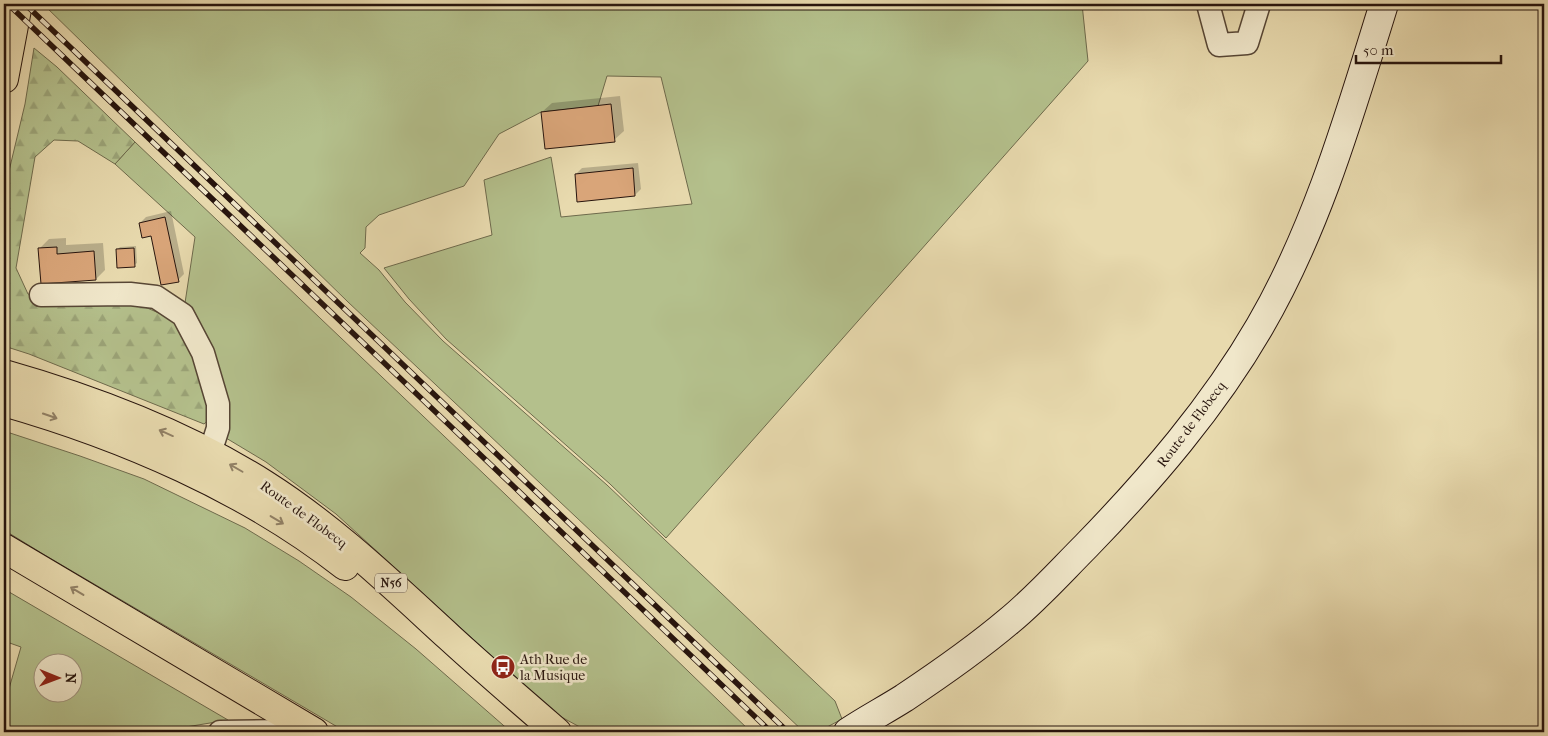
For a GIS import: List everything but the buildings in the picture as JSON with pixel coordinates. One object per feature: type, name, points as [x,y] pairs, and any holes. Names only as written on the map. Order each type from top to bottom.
[{"type":"highway","points":[[4,79],[18,4]]},
{"type":"highway","name":"Route de Flobecq","points":[[4,374],[58,389],[136,420],[210,453],[264,484],[348,546],[486,671],[557,732]]},
{"type":"highway","name":"Route de Flobecq","points":[[4,402],[100,433],[162,458],[226,490],[283,523],[333,556],[389,600],[533,732]]},
{"type":"highway","points":[[4,548],[314,732]]},
{"type":"highway","points":[[4,571],[9,572],[282,732]]},
{"type":"street","points":[[1208,4],[1219,45],[1248,43],[1259,4]]},
{"type":"street","name":"Route de Flobecq","points":[[852,731],[923,685],[1010,621],[1058,575],[1114,516],[1158,468],[1199,417],[1260,326],[1301,241],[1330,169],[1384,4]]},
{"type":"street","points":[[41,295],[130,294],[156,297],[183,315],[202,353],[218,404],[218,428],[210,453]]},
{"type":"street","points":[[220,732],[282,732]]},
{"type":"green space","points":[[43,4],[1082,4],[1088,61],[666,538],[610,484],[446,339],[409,299],[384,268],[492,235],[484,180],[551,157],[561,217],[692,204],[661,77],[607,76],[598,106],[541,112],[499,134],[464,186],[379,215],[366,227],[365,248],[360,253],[379,270],[405,302],[443,341],[607,485],[835,701],[842,719],[818,732],[804,732],[348,302]]},
{"type":"green space","points":[[34,48],[57,67],[135,142],[115,164],[78,141],[54,140],[35,157],[16,268],[28,294],[46,301],[133,302],[166,316],[181,329],[199,358],[211,418],[204,424],[29,354],[4,346],[4,192],[25,104]]},
{"type":"green space","points":[[135,142],[506,495],[751,732],[589,732],[554,713],[336,514],[266,462],[226,438],[200,338],[185,303],[195,237],[115,164]]},
{"type":"green space","points":[[4,431],[144,479],[245,528],[299,561],[351,597],[416,649],[511,732],[346,732],[43,554],[4,530]]},
{"type":"green space","points":[[4,589],[228,720],[156,732],[4,732],[4,706],[21,647],[4,641]]},
{"type":"railway","points":[[8,4],[771,732]]},
{"type":"railway","points":[[25,4],[788,732]]},
{"type":"place","name":"Ath Rue de la Musique","points":[[503,667]]}]
